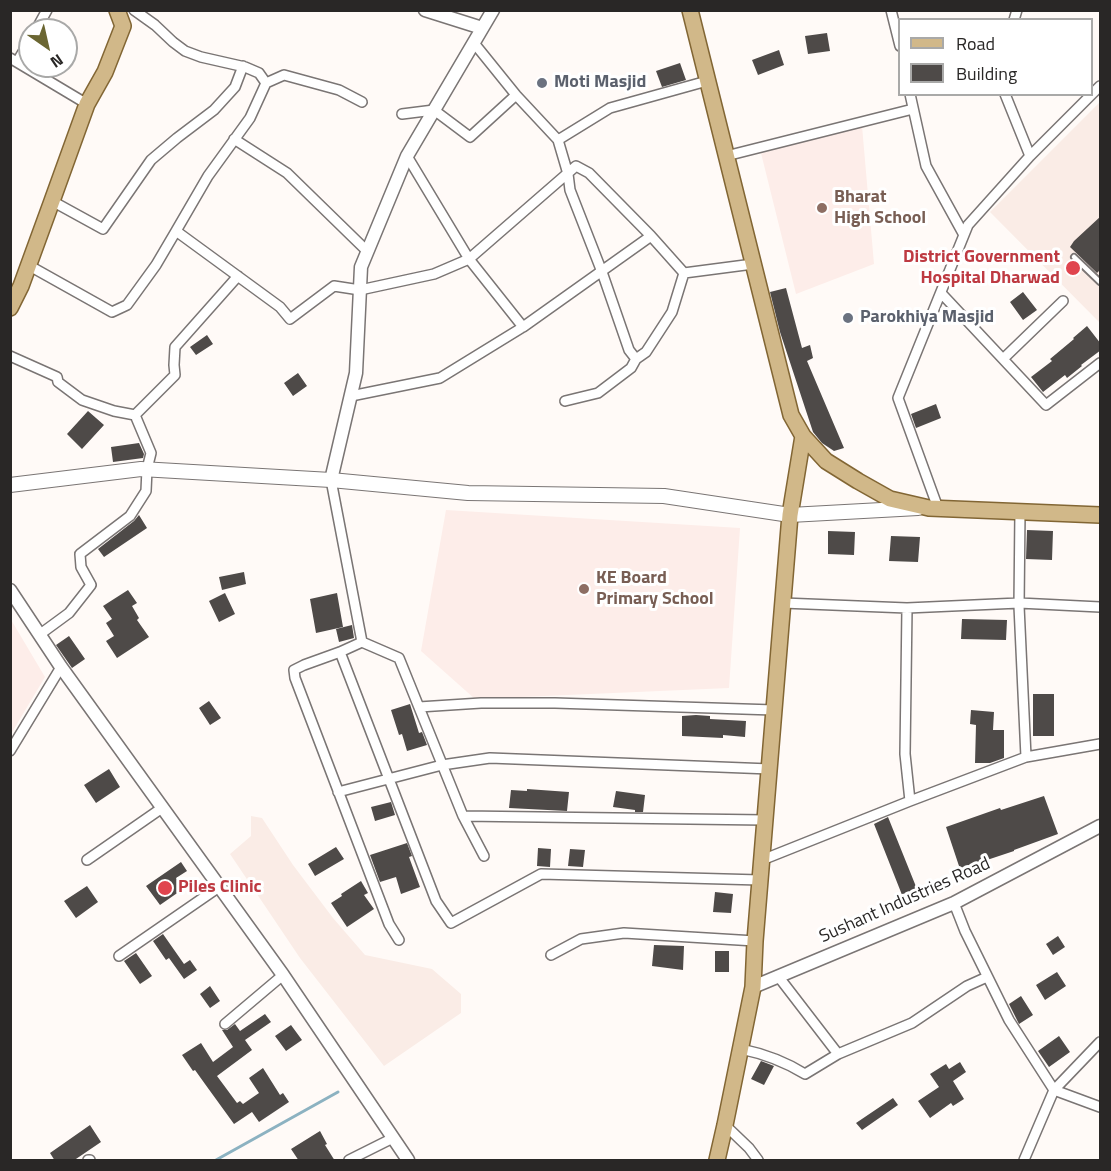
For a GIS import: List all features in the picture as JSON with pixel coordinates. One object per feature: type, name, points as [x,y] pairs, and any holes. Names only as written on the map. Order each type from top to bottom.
[{"type":"main road","points":[[10,309],[87,104],[105,72],[123,27],[117,10]]},
{"type":"main road","points":[[690,10],[791,415],[803,436],[826,461],[858,482],[890,500],[934,508]]},
{"type":"main road","points":[[717,1161],[753,987],[790,515],[803,436]]},
{"type":"main road","points":[[10,485],[147,469],[331,480],[468,494],[664,496],[790,515],[934,508],[1101,515]]},
{"type":"street","points":[[134,10],[186,51],[201,57],[243,66],[259,73],[266,82]]},
{"type":"street","points":[[425,10],[459,16],[482,28]]},
{"type":"street","points":[[362,642],[331,480],[356,373],[361,267],[407,156],[493,10]]},
{"type":"street","points":[[891,10],[898,38]]},
{"type":"street","points":[[474,43],[516,95],[558,140],[570,190],[629,350],[636,359]]},
{"type":"street","points":[[14,60],[87,104]]},
{"type":"street","points":[[52,201],[103,229],[151,160],[214,110],[235,87],[243,66]]},
{"type":"street","points":[[28,265],[112,312],[127,305],[156,265],[208,176],[250,118],[266,82],[284,75],[339,90],[362,102]]},
{"type":"street","points":[[558,140],[610,108],[707,81]]},
{"type":"street","points":[[402,114],[434,110],[470,137],[516,95]]},
{"type":"street","points":[[910,96],[926,166],[964,236]]},
{"type":"street","points":[[1006,96],[1030,156]]},
{"type":"street","points":[[934,508],[898,398],[968,225],[1030,156],[1091,96]]},
{"type":"street","points":[[726,156],[913,109]]},
{"type":"street","points":[[234,139],[287,173],[367,251]]},
{"type":"street","points":[[407,156],[469,259],[523,327]]},
{"type":"street","points":[[176,231],[280,307],[290,319],[334,286],[360,290],[434,274],[469,259],[576,166],[589,173],[684,273]]},
{"type":"street","points":[[351,396],[440,378],[523,327],[651,236]]},
{"type":"street","points":[[684,273],[753,264]]},
{"type":"street","points":[[565,401],[598,393],[631,368],[636,359],[646,352],[672,312],[684,273]]},
{"type":"street","points":[[135,415],[175,375],[175,347],[238,276]]},
{"type":"street","points":[[941,292],[1046,405],[1101,363]]},
{"type":"street","points":[[1003,359],[1063,301]]},
{"type":"street","points":[[10,356],[57,377],[58,382],[82,400],[114,411],[135,415]]},
{"type":"street","points":[[39,635],[69,613],[92,585],[81,567],[80,555],[129,516],[146,491],[147,469],[151,453],[135,415]]},
{"type":"street","points":[[1020,511],[1019,603],[1026,757]]},
{"type":"street","points":[[11,593],[60,667],[282,975],[408,1161]]},
{"type":"street","points":[[783,603],[907,608],[1019,603],[1101,607]]},
{"type":"street","points":[[907,608],[905,754],[910,801]]},
{"type":"street","points":[[399,940],[389,924],[295,678],[294,670],[362,642],[399,658],[463,816],[484,856]]},
{"type":"street","points":[[340,652],[436,901],[451,923],[540,874],[760,880]]},
{"type":"street","points":[[10,751],[60,667]]},
{"type":"street","points":[[419,708],[481,703],[555,703],[774,710]]},
{"type":"street","points":[[762,860],[1026,757],[1101,744]]},
{"type":"street","points":[[338,792],[442,765],[490,758],[770,769]]},
{"type":"street","points":[[87,860],[162,808]]},
{"type":"street","points":[[463,816],[765,820]]},
{"type":"street","name":"Sushant Industries Road","points":[[753,987],[954,903],[1101,826]]},
{"type":"street","points":[[119,956],[219,887]]},
{"type":"street","points":[[954,903],[964,931],[1009,1020],[1054,1090],[1101,1107]]},
{"type":"street","points":[[551,955],[581,939],[624,933],[755,941]]},
{"type":"street","points":[[225,1024],[282,975]]},
{"type":"street","points":[[778,976],[838,1054]]},
{"type":"street","points":[[741,1048],[765,1054],[805,1074],[838,1054],[912,1023],[968,986],[987,977]]},
{"type":"street","points":[[1024,1161],[1054,1090],[1101,1042]]},
{"type":"street","points":[[725,1125],[749,1148],[758,1161]]},
{"type":"street","points":[[349,1161],[393,1138]]},
{"type":"lane","points":[[1074,257],[1101,282]]},
{"type":"shaded area","name":"District Government Hospital Dharwad","points":[[1100,102],[1100,323],[990,212]]},
{"type":"shaded area","name":"Bharat High School","points":[[862,126],[874,264],[796,294],[761,153]]},
{"type":"shaded area","name":"KE Board Primary School","points":[[446,510],[740,528],[729,688],[475,699],[421,651]]},
{"type":"shaded area","points":[[10,618],[45,677],[11,734],[10,734]]},
{"type":"shaded area","points":[[251,816],[262,818],[293,865],[333,918],[365,955],[432,969],[461,994],[461,1013],[384,1066],[300,958],[230,854],[251,836]]},
{"type":"building","points":[[827,33],[830,51],[808,54],[805,36]]},
{"type":"building","points":[[779,50],[784,65],[758,75],[752,60]]},
{"type":"building","points":[[680,63],[686,80],[662,87],[656,71]]},
{"type":"building","points":[[1101,216],[1101,269],[1097,273],[1070,247]]},
{"type":"building","points":[[786,288],[802,348],[810,345],[813,358],[807,361],[844,448],[834,451],[822,443],[813,432],[780,332],[770,292]]},
{"type":"building","points":[[1023,292],[1037,310],[1023,320],[1010,302]]},
{"type":"building","points":[[1087,326],[1101,344],[1101,350],[1067,378],[1065,375],[1043,392],[1031,377],[1052,361],[1050,359]]},
{"type":"building","points":[[207,335],[213,344],[196,355],[190,347]]},
{"type":"building","points":[[298,373],[307,386],[293,396],[284,383]]},
{"type":"building","points":[[936,404],[941,418],[916,428],[911,414]]},
{"type":"building","points":[[88,411],[104,425],[82,449],[67,434]]},
{"type":"building","points":[[139,443],[144,454],[143,458],[113,462],[111,447]]},
{"type":"building","points":[[139,515],[147,528],[104,557],[98,549]]},
{"type":"building","points":[[1027,530],[1053,531],[1052,560],[1026,559]]},
{"type":"building","points":[[828,531],[855,532],[854,555],[828,554]]},
{"type":"building","points":[[891,536],[920,537],[918,562],[889,561]]},
{"type":"building","points":[[244,572],[246,584],[222,590],[219,577]]},
{"type":"building","points":[[128,590],[137,603],[132,606],[139,618],[137,620],[149,637],[117,658],[106,641],[114,636],[106,623],[112,619],[103,606]]},
{"type":"building","points":[[225,593],[235,614],[219,622],[209,601]]},
{"type":"building","points":[[337,593],[343,627],[316,633],[310,599]]},
{"type":"building","points":[[962,619],[1007,620],[1006,640],[961,639]]},
{"type":"building","points":[[352,625],[354,638],[339,642],[336,629]]},
{"type":"building","points":[[69,636],[85,659],[72,668],[56,645]]},
{"type":"building","points":[[1033,694],[1054,694],[1054,736],[1033,736]]},
{"type":"building","points":[[209,701],[221,718],[210,725],[199,708]]},
{"type":"building","points":[[410,704],[419,733],[422,732],[427,745],[407,751],[391,710]]},
{"type":"building","points":[[971,710],[994,712],[993,730],[1004,730],[1004,758],[990,763],[975,763],[976,725],[970,724]]},
{"type":"building","points":[[682,716],[710,716],[710,719],[746,721],[745,737],[682,736]]},
{"type":"building","points":[[109,769],[120,787],[96,803],[84,785]]},
{"type":"building","points":[[527,789],[569,792],[567,811],[509,808],[511,790],[527,791]]},
{"type":"building","points":[[616,791],[645,795],[643,812],[613,807]]},
{"type":"building","points":[[1044,796],[1058,834],[960,869],[946,827],[1000,808],[1001,810]]},
{"type":"building","points":[[391,802],[395,815],[375,821],[371,807]]},
{"type":"building","points":[[888,817],[921,899],[906,905],[874,824]]},
{"type":"building","points":[[407,843],[412,856],[409,857],[420,887],[401,894],[396,877],[380,882],[370,855]]},
{"type":"building","points":[[336,847],[344,859],[315,876],[308,864]]},
{"type":"building","points":[[538,848],[551,849],[550,867],[537,866]]},
{"type":"building","points":[[570,849],[585,850],[583,867],[568,866]]},
{"type":"building","points":[[181,862],[187,871],[176,878],[183,889],[160,905],[146,886]]},
{"type":"building","points":[[361,881],[368,893],[364,895],[374,909],[347,927],[331,903]]},
{"type":"building","points":[[87,886],[98,902],[76,918],[64,901]]},
{"type":"building","points":[[715,892],[733,894],[731,913],[713,912]]},
{"type":"building","points":[[163,934],[184,964],[190,960],[197,970],[184,979],[169,958],[166,960],[153,941]]},
{"type":"building","points":[[1058,936],[1065,947],[1053,955],[1046,944]]},
{"type":"building","points":[[654,945],[684,946],[683,970],[652,966]]},
{"type":"building","points":[[715,951],[729,951],[729,972],[715,972]]},
{"type":"building","points":[[136,953],[152,976],[140,984],[124,961]]},
{"type":"building","points":[[1057,972],[1066,986],[1045,1000],[1036,985]]},
{"type":"building","points":[[210,986],[220,1001],[210,1008],[200,994]]},
{"type":"building","points":[[1021,996],[1033,1015],[1019,1024],[1009,1004]]},
{"type":"building","points":[[265,1014],[271,1022],[245,1040],[252,1050],[217,1076],[237,1103],[240,1101],[243,1104],[259,1093],[249,1078],[263,1068],[280,1095],[283,1093],[289,1102],[259,1122],[252,1112],[234,1124],[182,1055],[201,1043],[213,1062],[233,1047],[222,1030],[227,1030],[235,1024],[240,1031]]},
{"type":"building","points":[[291,1025],[302,1040],[286,1051],[275,1036]]},
{"type":"building","points":[[1059,1036],[1070,1052],[1049,1067],[1038,1051]]},
{"type":"building","points":[[761,1061],[774,1066],[764,1085],[751,1079]]},
{"type":"building","points":[[960,1062],[966,1072],[953,1081],[964,1099],[953,1106],[951,1103],[930,1118],[918,1101],[939,1087],[930,1074],[946,1064],[949,1069]]},
{"type":"building","points":[[893,1098],[898,1105],[862,1130],[856,1123]]},
{"type":"building","points":[[90,1125],[101,1142],[73,1161],[55,1161],[50,1153]]},
{"type":"building","points":[[320,1131],[335,1161],[299,1161],[291,1149]]},
{"type":"waterway","points":[[216,1160],[338,1092]]},
{"type":"place","name":"Moti Masjid","points":[[542,83]]},
{"type":"place","name":"Bharat High School","points":[[822,208]]},
{"type":"place","name":"District Government Hospital Dharwad","points":[[1073,268]]},
{"type":"place","name":"Parokhiya Masjid","points":[[848,318]]},
{"type":"place","name":"KE Board Primary School","points":[[584,589]]},
{"type":"place","name":"Piles Clinic","points":[[165,888]]}]
